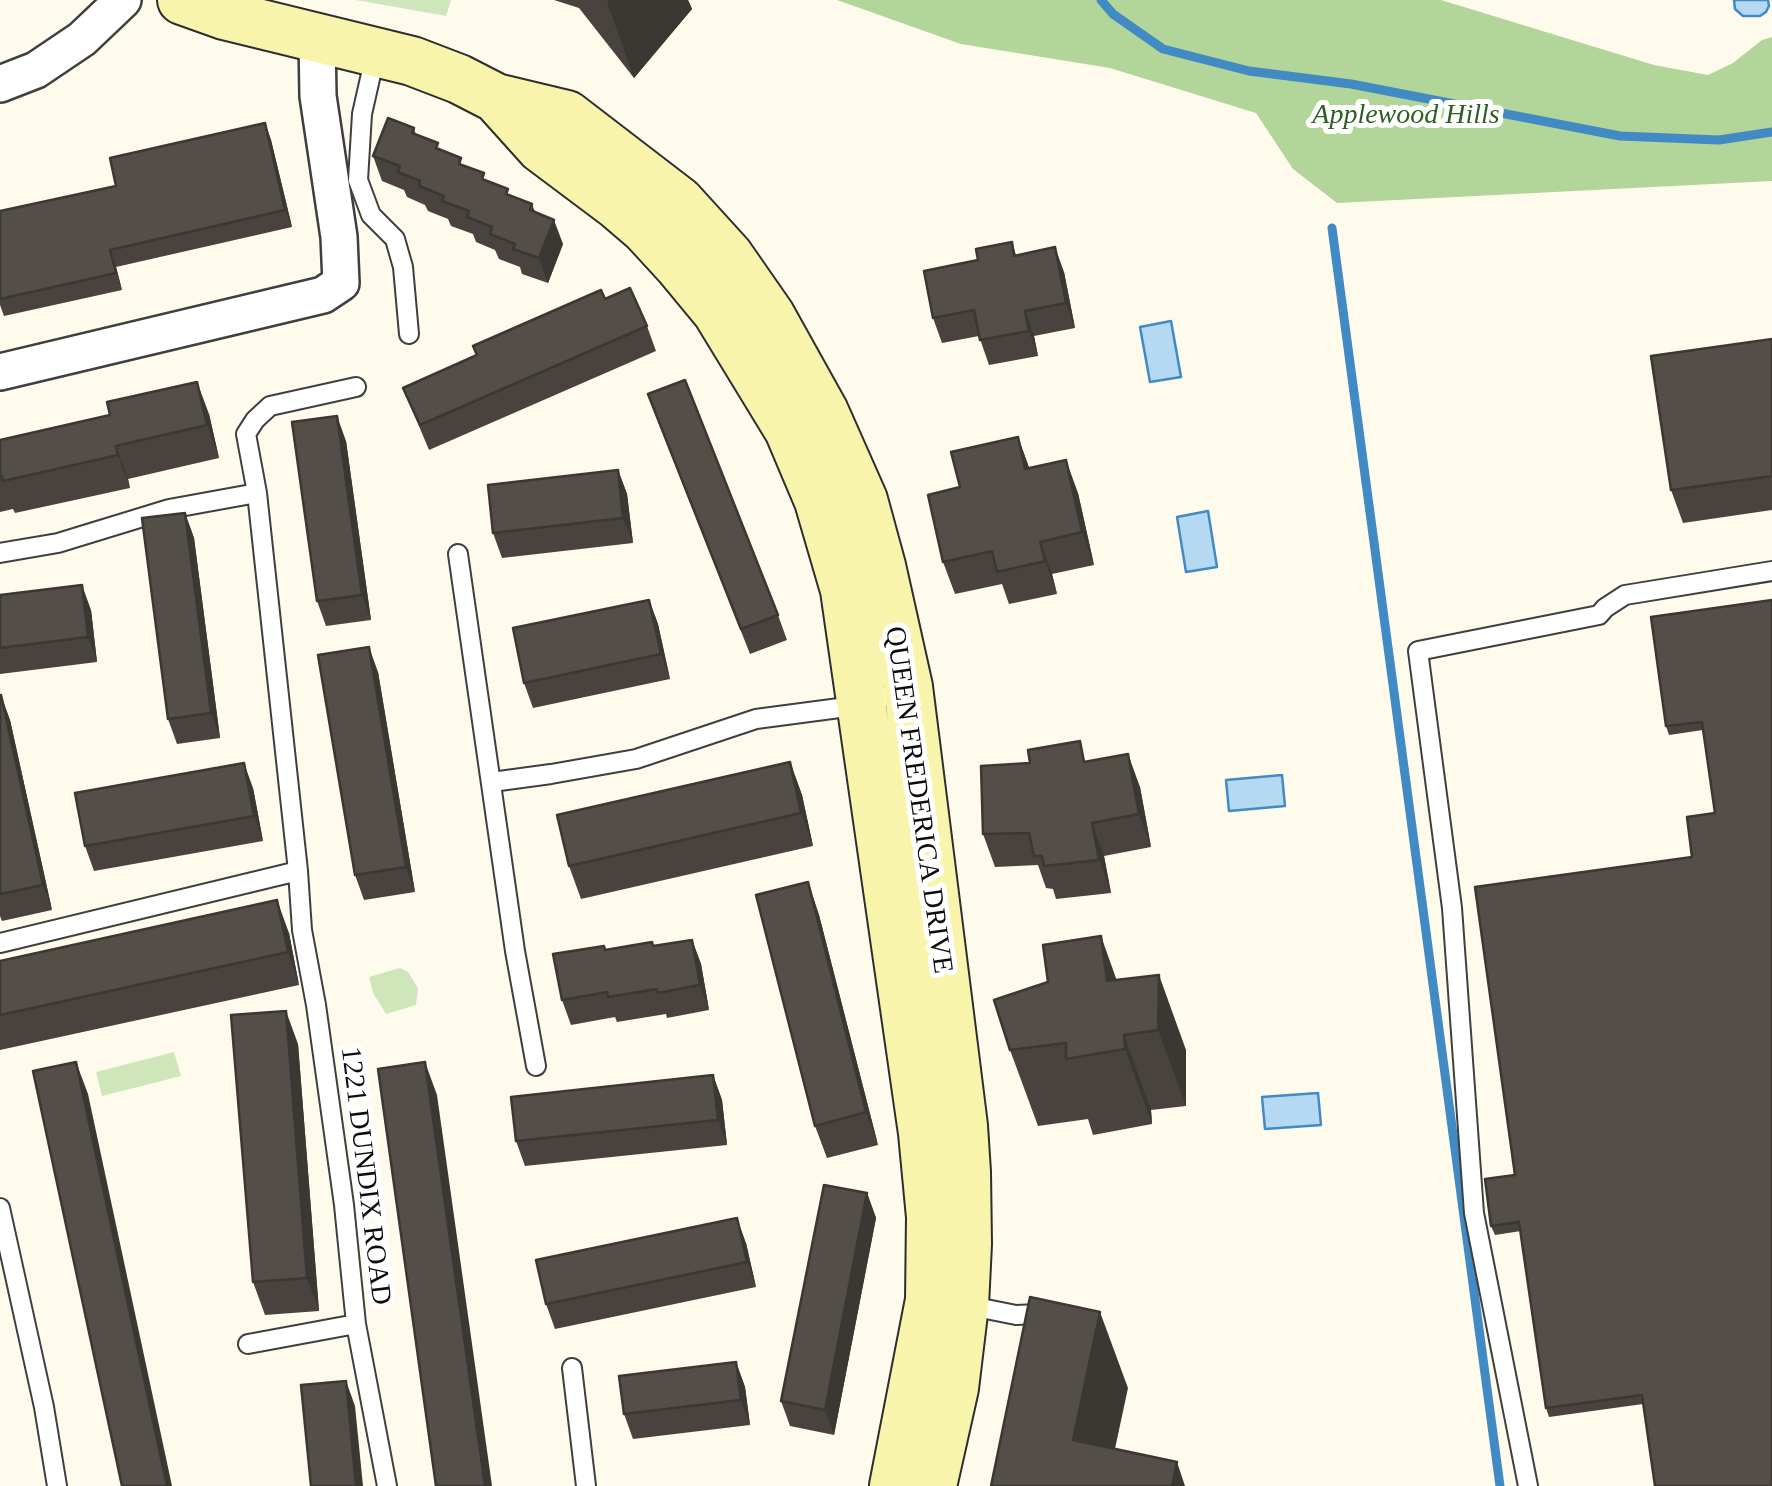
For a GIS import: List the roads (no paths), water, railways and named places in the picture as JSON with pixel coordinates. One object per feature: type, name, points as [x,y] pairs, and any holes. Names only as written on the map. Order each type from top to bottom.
[{"type":"street","points":[[0,84],[36,70],[82,39],[123,0]]},
{"type":"street","name":"QUEEN FREDERICA DRIVE","points":[[182,0],[224,15],[412,61],[496,98],[566,115],[679,201],[729,256],[770,314],[824,412],[862,500],[908,688],[966,1172],[966,1262],[947,1303],[894,1486]]},
{"type":"street","points":[[0,372],[323,295],[341,283],[340,237],[318,96],[317,38]]},
{"type":"street","name":"QUEEN FREDERICA DRIVE","points":[[496,98],[541,148],[645,229],[717,312],[789,430],[819,500],[845,590],[931,1217],[947,1303],[954,1388],[932,1486]]},
{"type":"lane","points":[[376,51],[362,114],[358,180],[371,215],[394,239],[403,267],[409,334]]},
{"type":"lane","name":"1221 DUNDIX ROAD","points":[[356,387],[270,406],[246,434],[257,493],[302,930],[344,1205],[356,1324],[386,1486]]},
{"type":"lane","points":[[0,554],[58,543],[169,509],[257,493]]},
{"type":"lane","points":[[458,554],[515,951],[536,1066]]},
{"type":"lane","points":[[1528,1486],[1474,1213],[1452,908],[1418,651],[1598,615],[1625,595],[1772,571]]},
{"type":"lane","points":[[492,782],[636,759],[756,718],[862,705],[908,688]]},
{"type":"lane","points":[[0,943],[298,871]]},
{"type":"lane","points":[[0,1208],[44,1407],[57,1486]]},
{"type":"lane","points":[[947,1303],[1016,1315],[1039,1314],[1041,1339]]},
{"type":"lane","points":[[248,1344],[356,1324]]},
{"type":"lane","points":[[572,1368],[586,1486]]},
{"type":"water","points":[[1734,0],[1768,0],[1769,6],[1760,16],[1743,16],[1735,9]]},
{"type":"water","points":[[1171,321],[1181,377],[1150,382],[1140,327]]},
{"type":"water","points":[[1208,511],[1217,567],[1186,572],[1177,517]]},
{"type":"water","points":[[1282,775],[1285,806],[1229,811],[1226,780]]},
{"type":"water","points":[[1318,1093],[1321,1125],[1265,1129],[1262,1097]]},
{"type":"waterway","points":[[1101,0],[1113,14],[1163,49],[1249,71],[1351,84],[1620,136],[1719,140],[1772,132]]},
{"type":"waterway","points":[[1332,228],[1500,1486]]},
{"type":"park label","name":"Applewood Hills","points":[[1406,116]]}]
